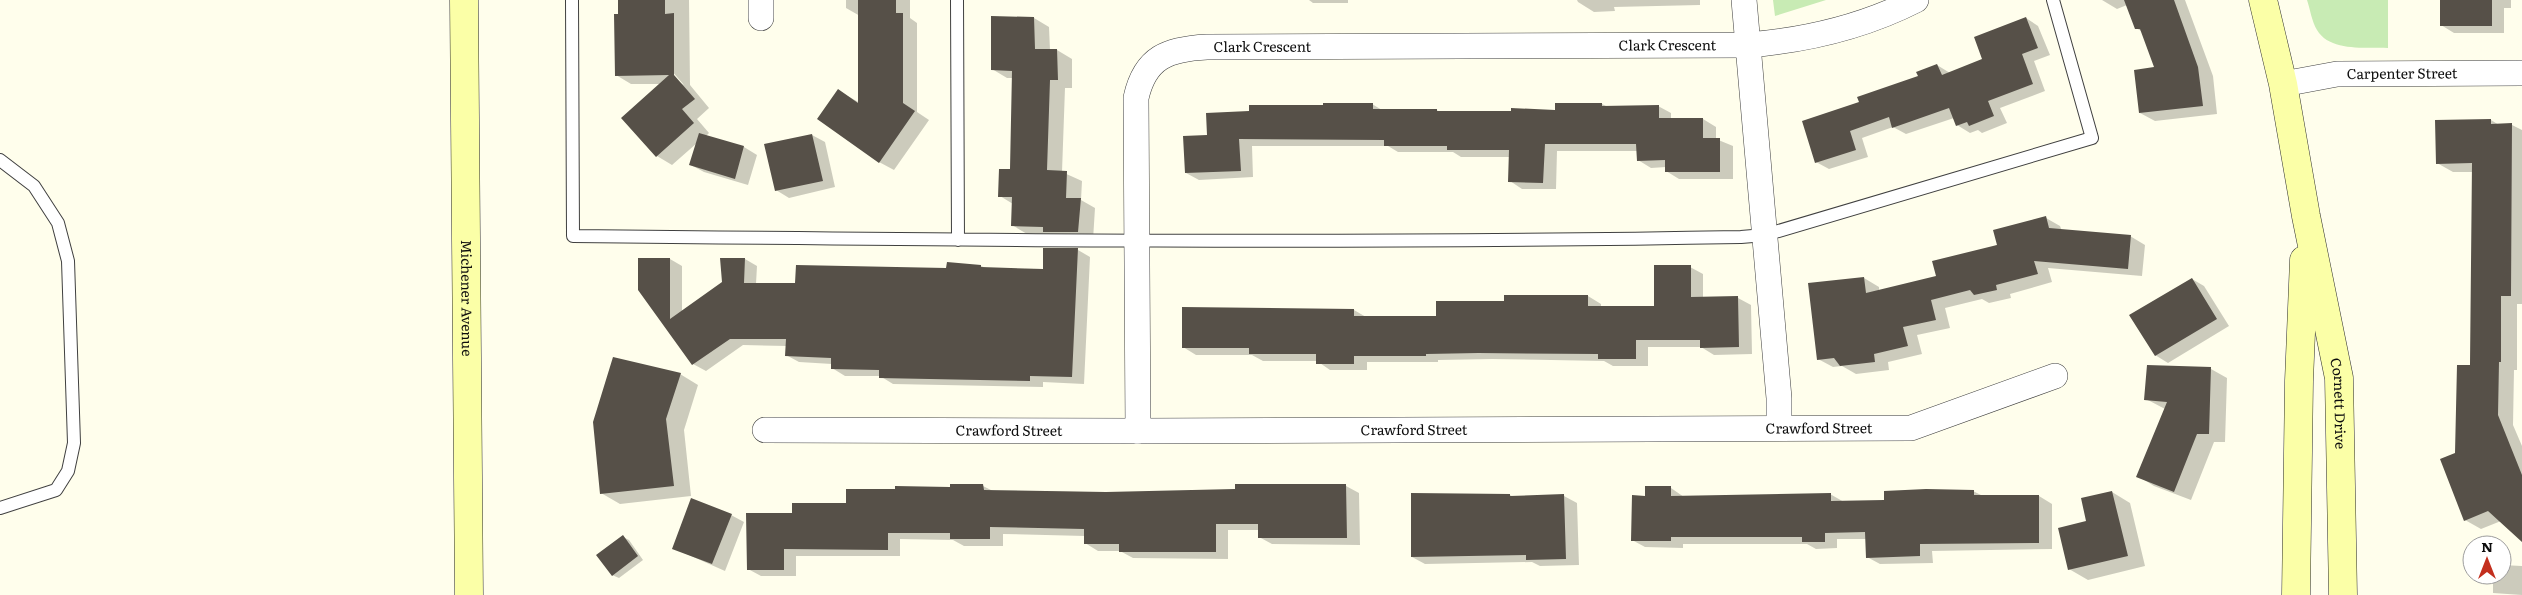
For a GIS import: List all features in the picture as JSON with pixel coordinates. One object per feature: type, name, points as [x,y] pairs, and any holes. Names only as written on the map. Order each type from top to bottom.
[{"type":"street","name":"Michener Avenue","points":[[464,0],[469,595]]},
{"type":"street","points":[[1744,0],[1779,398],[1779,427]]},
{"type":"street","name":"Clark Crescent","points":[[1138,431],[1136,98],[1140,81],[1159,58],[1173,51],[1207,47],[1748,45],[1800,40],[1838,31],[1875,19],[1916,0]]},
{"type":"street","name":"Cornett Drive","points":[[2263,0],[2284,84],[2306,216],[2339,378],[2343,595]]},
{"type":"street","name":"Carpenter Street","points":[[2284,84],[2337,74],[2522,73]]},
{"type":"street","name":"Cornett Drive","points":[[2296,595],[2299,381],[2306,216]]},
{"type":"street","name":"Crawford Street","points":[[765,430],[1138,431],[1779,427],[1911,428],[2055,376]]},
{"type":"lane","points":[[572,0],[573,236],[1483,242],[1765,235],[2092,138],[2053,0]]},
{"type":"lane","points":[[956,0],[958,240]]},
{"type":"lane","points":[[0,160],[34,186],[58,223],[68,261],[74,443],[68,471],[56,490],[0,508]]},
{"type":"green space","points":[[1773,0],[1826,0],[1775,16]]},
{"type":"green space","points":[[2307,0],[2388,0],[2388,48],[2349,47],[2330,42],[2317,30]]},
{"type":"building","points":[[618,0],[665,0],[665,14],[674,13],[674,75],[695,99],[682,109],[694,123],[656,157],[621,118],[669,75],[615,76],[614,14],[618,14]]},
{"type":"building","points":[[858,0],[896,0],[896,13],[903,13],[903,103],[915,111],[879,163],[817,119],[838,89],[858,103]]},
{"type":"building","points":[[2124,0],[2174,0],[2198,67],[2203,106],[2139,113],[2134,70],[2154,67],[2140,29],[2135,29]]},
{"type":"building","points":[[2440,0],[2492,0],[2492,26],[2440,26]]},
{"type":"building","points":[[991,16],[1034,17],[1035,49],[1057,49],[1058,80],[1050,80],[1047,170],[1067,171],[1066,198],[1081,198],[1078,232],[1043,232],[1043,227],[1011,226],[1012,197],[998,197],[999,169],[1010,169],[1012,71],[991,70]]},
{"type":"building","points":[[2026,17],[2038,48],[2022,54],[2033,84],[1988,101],[1994,116],[1969,126],[1967,122],[1956,126],[1949,108],[1892,128],[1889,117],[1850,131],[1856,150],[1815,163],[1802,121],[1859,102],[1857,97],[1918,76],[1916,72],[1937,64],[1942,75],[1982,59],[1974,37]]},
{"type":"building","points":[[1323,103],[1373,103],[1373,109],[1437,109],[1437,111],[1511,111],[1511,108],[1555,110],[1555,103],[1602,103],[1602,106],[1659,105],[1659,118],[1703,118],[1703,138],[1720,138],[1720,172],[1665,172],[1665,160],[1637,161],[1636,144],[1545,144],[1543,183],[1508,182],[1509,150],[1447,150],[1447,146],[1384,146],[1384,140],[1239,139],[1241,171],[1185,173],[1183,136],[1207,135],[1206,113],[1249,111],[1249,105],[1323,105]]},
{"type":"building","points":[[2491,119],[2491,124],[2512,123],[2511,296],[2501,296],[2501,362],[2499,362],[2498,415],[2522,475],[2522,542],[2488,511],[2464,521],[2440,459],[2455,453],[2457,365],[2470,365],[2472,163],[2436,164],[2435,120]]},
{"type":"building","points":[[699,133],[744,146],[735,179],[689,165]]},
{"type":"building","points":[[812,134],[823,181],[775,191],[764,144]]},
{"type":"building","points":[[2046,216],[2049,228],[2131,235],[2128,269],[2034,261],[2038,274],[1996,285],[1997,290],[1974,295],[1970,290],[1931,300],[1936,320],[1903,327],[1908,346],[1874,354],[1875,362],[1840,366],[1834,358],[1817,360],[1808,283],[1864,277],[1866,293],[1936,276],[1932,261],[1997,245],[1993,230]]},
{"type":"building","points":[[1043,248],[1078,248],[1072,377],[1030,376],[1030,381],[879,378],[879,370],[831,369],[831,358],[785,356],[786,339],[730,339],[692,365],[638,290],[638,258],[670,258],[670,319],[722,282],[720,258],[745,258],[744,283],[795,283],[796,265],[946,268],[947,262],[981,265],[981,267],[1043,269]]},
{"type":"building","points":[[1654,265],[1691,265],[1691,297],[1738,296],[1739,347],[1700,348],[1700,340],[1636,340],[1636,359],[1598,359],[1598,354],[1478,353],[1426,354],[1426,356],[1354,356],[1354,364],[1316,364],[1316,354],[1249,354],[1249,348],[1182,348],[1182,307],[1354,309],[1354,316],[1436,316],[1436,301],[1504,301],[1504,295],[1588,295],[1588,306],[1654,306]]},
{"type":"building","points":[[2192,278],[2217,319],[2155,356],[2129,315]]},
{"type":"building","points":[[613,357],[681,373],[666,419],[674,486],[600,494],[593,422]]},
{"type":"building","points":[[2147,365],[2211,367],[2209,434],[2197,434],[2174,492],[2136,477],[2167,402],[2144,400]]},
{"type":"building","points":[[950,484],[983,484],[984,490],[1106,492],[1235,489],[1235,484],[1346,484],[1347,538],[1258,538],[1258,524],[1216,524],[1216,552],[1119,552],[1119,544],[1084,544],[1084,529],[990,527],[990,539],[950,539],[950,533],[888,533],[888,550],[784,549],[784,570],[747,570],[746,513],[792,513],[792,503],[846,503],[846,489],[895,489],[895,486],[950,487]]},
{"type":"building","points":[[1645,486],[1671,486],[1671,496],[1831,493],[1831,501],[1884,500],[1884,491],[1926,489],[1974,490],[1974,495],[2039,495],[2039,543],[1920,544],[1920,556],[1866,558],[1865,532],[1825,533],[1825,542],[1802,542],[1802,537],[1671,537],[1671,541],[1631,541],[1632,495],[1645,496]]},
{"type":"building","points":[[2112,491],[2128,556],[2068,570],[2058,528],[2086,521],[2081,498]]},
{"type":"building","points":[[1411,493],[1510,494],[1510,496],[1564,494],[1566,559],[1526,560],[1526,555],[1411,557]]},
{"type":"building","points":[[691,498],[732,514],[712,564],[672,549]]},
{"type":"building","points":[[623,535],[638,556],[612,576],[596,555]]}]
